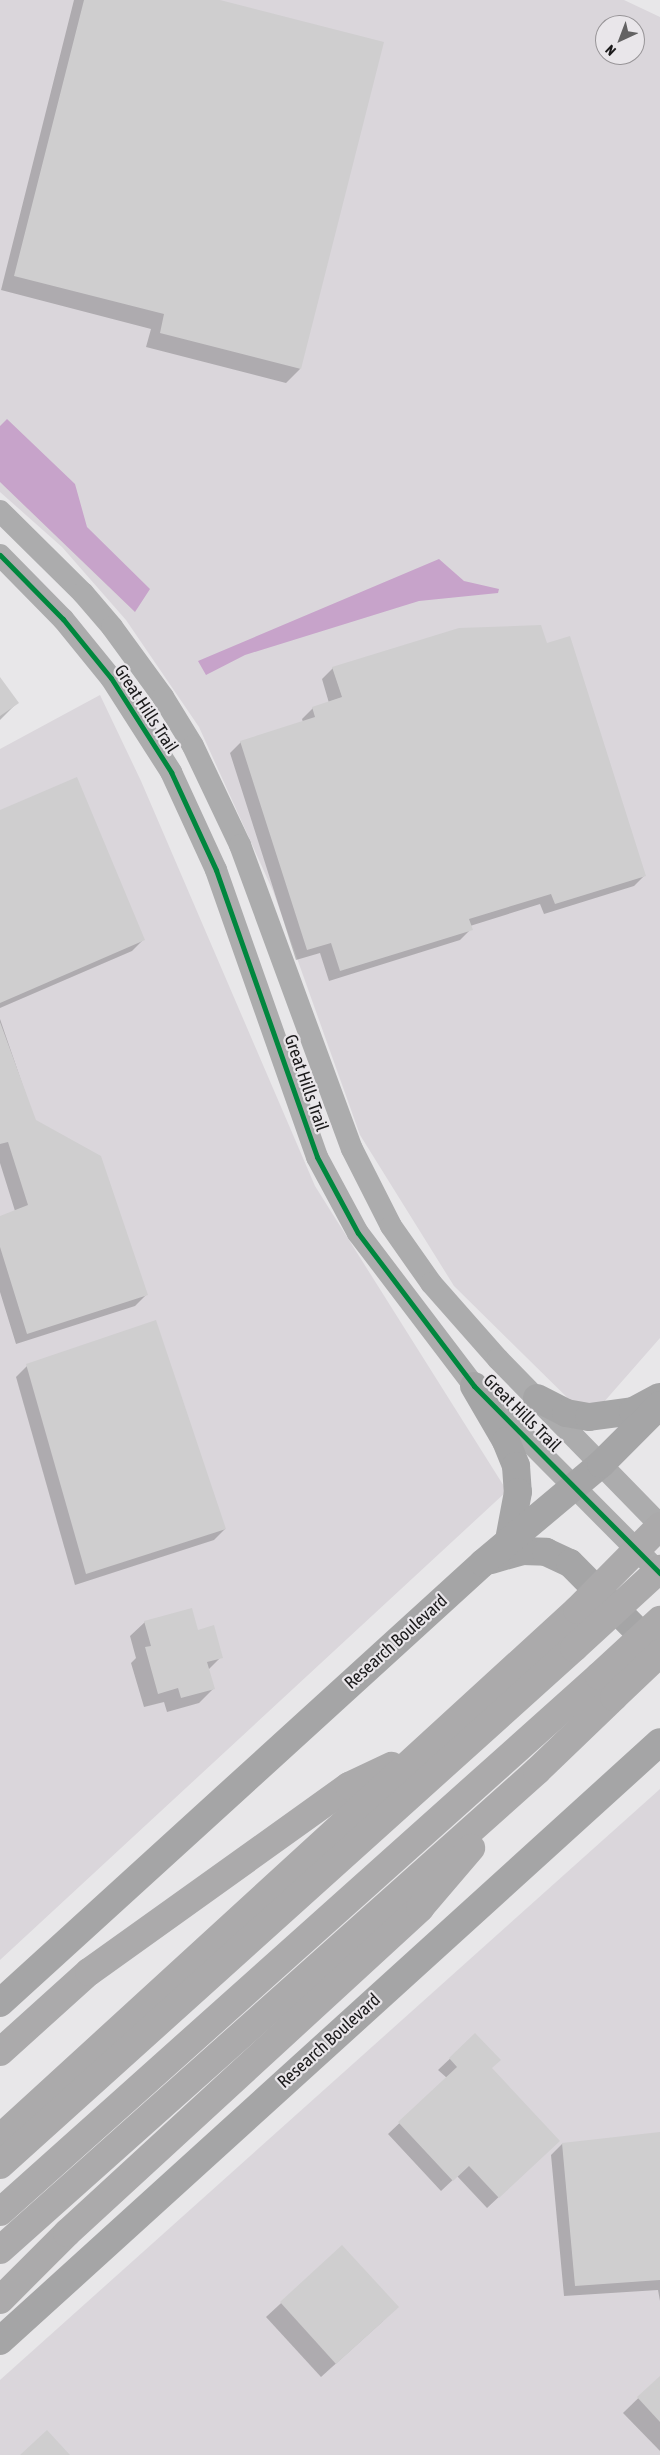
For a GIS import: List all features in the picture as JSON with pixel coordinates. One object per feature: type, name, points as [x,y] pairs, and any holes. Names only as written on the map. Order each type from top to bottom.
[{"type":"highway","points":[[0,2165],[564,1640],[660,1526]]},
{"type":"highway","points":[[0,2138],[415,1754],[660,1569]]},
{"type":"highway","points":[[0,2300],[67,2233],[420,1908],[607,1686],[660,1620]]},
{"type":"highway","points":[[0,2212],[607,1686],[660,1654]]},
{"type":"highway","points":[[0,2052],[89,1972],[113,1954],[349,1786],[415,1754]]},
{"type":"highway","points":[[0,2250],[537,1770]]},
{"type":"main road","points":[[474,1386],[506,1441],[516,1466],[518,1492],[509,1540]]},
{"type":"main road","points":[[538,1398],[566,1413],[589,1418],[633,1411],[660,1396]]},
{"type":"main road","name":"Research Boulevard","points":[[0,2003],[483,1563],[602,1464],[660,1405]]},
{"type":"main road","points":[[483,1563],[522,1551],[546,1552],[570,1563],[660,1654]]},
{"type":"main road","points":[[654,1748],[660,1726]]},
{"type":"main road","name":"Research Boulevard","points":[[0,2341],[654,1748]]},
{"type":"street","name":"Great Hills Trail","points":[[0,511],[83,594],[163,697],[223,804],[352,1149],[391,1226],[431,1283],[498,1359],[538,1398],[660,1526]]},
{"type":"street","name":"Great Hills Trail","points":[[0,555],[63,619],[94,656],[171,772],[216,870],[317,1157],[358,1233],[474,1386],[660,1573]]},
{"type":"shaded area","points":[[0,0],[624,0],[660,17],[660,1338],[589,1419],[454,1286],[360,1135],[273,891],[199,727],[126,620],[62,547],[0,492]]},
{"type":"shaded area","points":[[7,419],[75,484],[87,527],[150,589],[135,612],[0,482],[0,426]]},
{"type":"shaded area","points":[[439,559],[464,581],[499,589],[498,593],[419,601],[245,655],[206,675],[198,661]]},
{"type":"shaded area","points":[[100,695],[141,781],[315,1186],[507,1491],[0,1960],[0,749]]},
{"type":"shaded area","points":[[660,1789],[660,2455],[0,2455],[0,2380]]},
{"type":"building","points":[[84,0],[220,0],[384,42],[301,369],[160,333],[164,314],[14,276]]},
{"type":"building","points":[[541,625],[547,643],[570,636],[646,876],[555,904],[551,894],[469,919],[473,930],[340,971],[331,943],[307,950],[240,741],[315,717],[312,707],[342,697],[332,667],[459,628]]},
{"type":"building","points":[[0,677],[19,703],[0,716]]},
{"type":"building","points":[[77,777],[145,940],[0,1003],[0,810]]},
{"type":"building","points":[[0,1022],[36,1120],[101,1156],[148,1295],[27,1334],[0,1247],[0,1216],[28,1205],[8,1142],[0,1144]]},
{"type":"building","points":[[156,1320],[226,1529],[86,1574],[26,1364]]},
{"type":"building","points":[[192,1608],[198,1630],[214,1625],[223,1658],[207,1662],[215,1689],[181,1698],[178,1688],[158,1694],[145,1647],[151,1646],[144,1621]]},
{"type":"building","points":[[475,2033],[501,2060],[492,2068],[560,2141],[499,2198],[469,2166],[453,2181],[398,2122],[457,2067],[449,2058]]},
{"type":"building","points":[[660,2132],[660,2280],[575,2286],[562,2143]]},
{"type":"building","points":[[342,2245],[399,2307],[336,2364],[280,2302]]},
{"type":"building","points":[[660,2376],[660,2422],[637,2397]]},
{"type":"building","points":[[47,2430],[70,2455],[20,2455]]},
{"type":"cycle path","points":[[0,555],[63,619],[111,678],[171,772],[216,870],[317,1157],[358,1233],[474,1386],[660,1573]]}]
